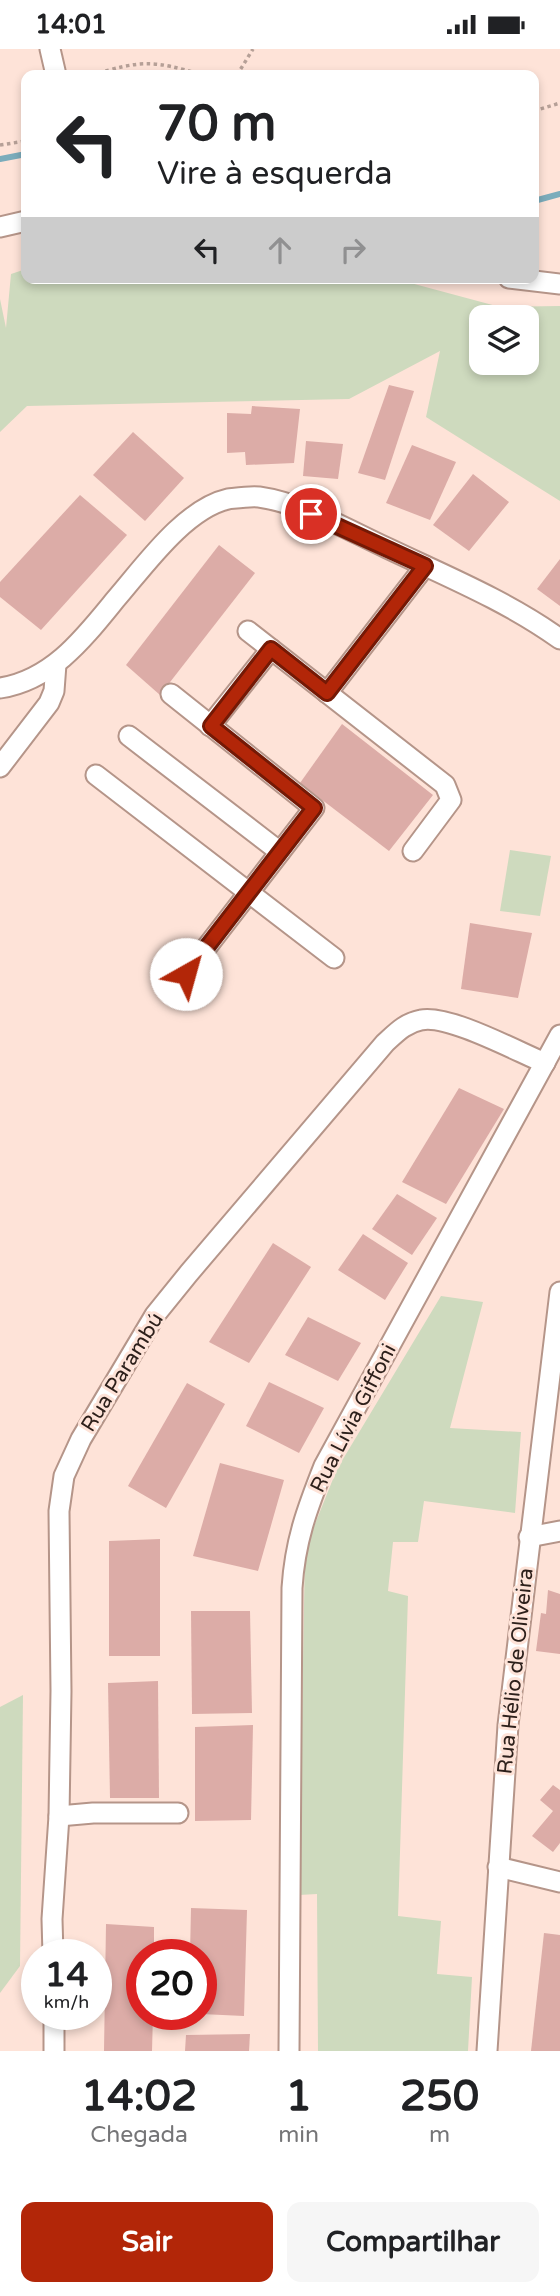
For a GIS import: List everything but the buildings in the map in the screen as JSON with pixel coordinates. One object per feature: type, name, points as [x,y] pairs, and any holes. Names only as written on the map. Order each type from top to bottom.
[{"type":"street","points":[[50,49],[54,70]]},
{"type":"street","points":[[0,227],[21,222]]},
{"type":"street","points":[[539,282],[560,284]]},
{"type":"street","points":[[0,688],[35,677],[56,664],[81,640],[172,533],[199,513],[226,500],[258,497],[289,505],[333,522],[486,595],[560,639]]},
{"type":"street","points":[[327,693],[425,566]]},
{"type":"street","points":[[248,631],[445,785],[451,800],[413,851]]},
{"type":"street","points":[[211,726],[271,649]]},
{"type":"street","points":[[0,767],[49,703],[54,691],[56,664]]},
{"type":"street","points":[[171,694],[314,808],[186,974]]},
{"type":"street","points":[[128,736],[280,852]]},
{"type":"street","points":[[96,775],[334,958]]},
{"type":"street","name":"Rua Parambú","points":[[53,1939],[59,1816],[61,1691],[59,1511],[64,1476],[81,1439],[155,1315],[188,1273],[402,1027],[422,1019],[447,1021],[545,1063]]},
{"type":"street","name":"Rua Lívia Giffoni","points":[[289,2051],[292,1587],[301,1527],[324,1466],[560,1035]]},
{"type":"street","name":"Rua Hélio de Oliveira","points":[[487,2051],[508,1725],[560,1292]]},
{"type":"street","points":[[529,1537],[560,1531]]},
{"type":"street","points":[[59,1816],[93,1813],[178,1813]]},
{"type":"street","points":[[498,1867],[560,1882]]},
{"type":"street","points":[[54,2030],[54,2051]]},
{"type":"path","points":[[240,70],[253,49]]},
{"type":"path","points":[[113,70],[142,63],[161,63],[185,70]]},
{"type":"path","points":[[539,109],[560,103]]},
{"type":"path","points":[[0,145],[21,142]]},
{"type":"green space","points":[[21,271],[21,284],[414,284],[493,305],[469,305],[469,375],[539,375],[539,306],[560,306],[560,501],[426,417],[440,351],[349,399],[27,406],[0,432],[0,299],[6,328],[11,274]]},
{"type":"green space","points":[[510,850],[551,856],[540,916],[500,911]]},
{"type":"green space","points":[[441,1296],[483,1302],[450,1428],[521,1432],[515,1513],[424,1501],[418,1542],[393,1542],[388,1591],[408,1596],[398,1916],[441,1921],[437,1974],[472,1977],[468,2051],[318,2051],[317,1894],[299,1895],[305,1549],[337,1469]]},
{"type":"green space","points":[[23,1695],[20,1966],[0,1993],[0,1707]]},
{"type":"waterway","points":[[0,159],[21,155]]},
{"type":"waterway","points":[[539,200],[560,194]]},
{"type":"route","points":[[186,974],[314,808],[211,726],[271,649],[327,693],[425,566],[311,514]]}]
